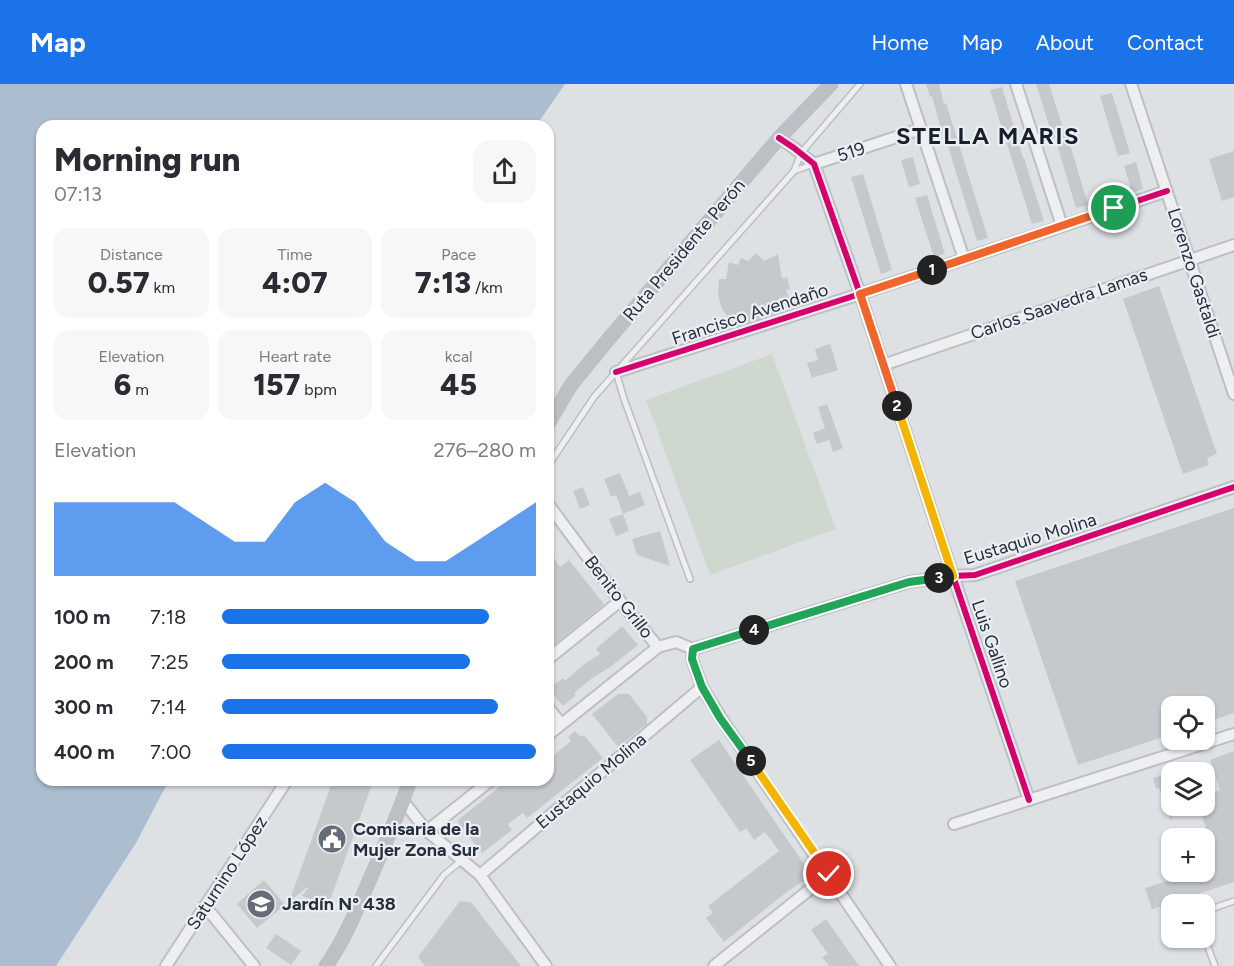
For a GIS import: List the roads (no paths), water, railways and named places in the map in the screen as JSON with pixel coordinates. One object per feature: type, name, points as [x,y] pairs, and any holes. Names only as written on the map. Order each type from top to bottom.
[{"type":"main road","name":"Ruta Presidente Perón","points":[[554,414],[571,385],[778,138],[831,84]]},
{"type":"main road","points":[[327,966],[352,919],[408,786]]},
{"type":"street","points":[[906,84],[964,259]]},
{"type":"street","points":[[1016,84],[1062,226]]},
{"type":"street","name":"Lorenzo Gastaldi","points":[[1131,84],[1234,394]]},
{"type":"street","name":"519","points":[[814,164],[921,129]]},
{"type":"street","points":[[778,138],[814,164]]},
{"type":"street","name":"Luis Gallino","points":[[814,164],[860,294],[1029,800]]},
{"type":"street","name":"Francisco Avendaño","points":[[616,372],[860,294],[1167,191]]},
{"type":"street","name":"Carlos Saavedra Lamas","points":[[884,365],[1234,245]]},
{"type":"street","name":"Eustaquio Molina","points":[[693,649],[909,582],[975,575],[1234,487]]},
{"type":"street","name":"Benito Grillo","points":[[554,512],[620,601],[658,647],[676,642],[693,649]]},
{"type":"street","points":[[554,654],[620,601]]},
{"type":"street","points":[[554,730],[658,647]]},
{"type":"street","points":[[693,649],[692,659],[702,687],[720,718],[890,966]]},
{"type":"street","name":"Eustaquio Molina","points":[[480,875],[702,687]]},
{"type":"street","points":[[554,715],[561,724]]},
{"type":"street","points":[[954,824],[1234,734]]},
{"type":"street","name":"Saturnino López","points":[[166,966],[284,786]]},
{"type":"street","points":[[427,831],[483,786]]},
{"type":"street","points":[[403,801],[427,831],[480,875],[546,966]]},
{"type":"street","points":[[714,966],[829,874]]},
{"type":"street","points":[[205,906],[254,966]]},
{"type":"lane","points":[[554,457],[594,397],[794,171],[801,153],[860,84]]},
{"type":"lane","points":[[794,171],[814,164]]},
{"type":"lane","points":[[616,372],[690,579]]},
{"type":"lane","points":[[403,801],[412,786]]},
{"type":"lane","points":[[376,966],[444,875],[462,860]]},
{"type":"lane","points":[[1215,908],[1234,901]]},
{"type":"lane","points":[[1208,948],[1215,966]]},
{"type":"water","points":[[0,84],[565,84],[540,120],[36,120],[36,786],[166,786],[136,843],[56,966],[0,966]]},
{"type":"place","name":"Comisaria de la Mujer Zona Sur","points":[[332,839]]},
{"type":"place","name":"Jardín N° 438","points":[[261,904]]},
{"type":"district","name":"STELLA MARIS","points":[[988,136]]}]
